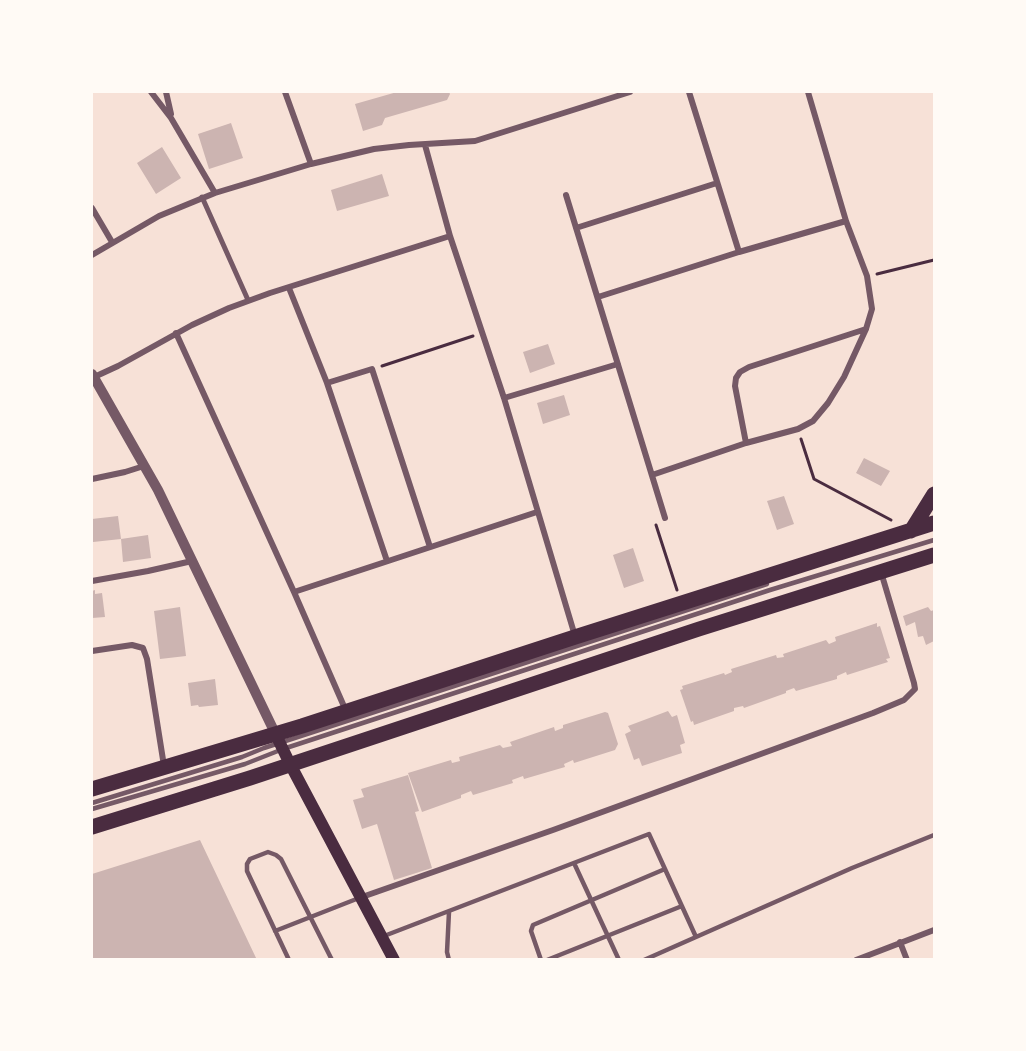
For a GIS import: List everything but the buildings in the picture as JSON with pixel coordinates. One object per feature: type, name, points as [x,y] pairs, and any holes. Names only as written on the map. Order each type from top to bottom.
[{"type":"main road","points":[[910,531],[934,494]]},
{"type":"main road","points":[[92,789],[164,767],[280,742],[346,712],[934,523]]},
{"type":"main road","points":[[92,827],[934,555]]},
{"type":"main road","points":[[280,742],[394,960]]},
{"type":"street","points":[[151,92],[171,118],[215,193]]},
{"type":"street","points":[[166,92],[171,118]]},
{"type":"street","points":[[285,92],[311,164]]},
{"type":"street","points":[[92,255],[159,216],[215,193],[374,148],[454,144],[486,139],[630,92]]},
{"type":"street","points":[[689,92],[739,252]]},
{"type":"street","points":[[652,475],[746,443],[798,429],[813,421],[828,403],[844,377],[866,329],[872,309],[867,276],[846,221],[808,92]]},
{"type":"street","points":[[424,145],[450,236],[504,398],[575,637]]},
{"type":"street","points":[[576,228],[717,183]]},
{"type":"street","points":[[566,195],[665,518]]},
{"type":"street","points":[[202,197],[248,300]]},
{"type":"street","points":[[92,208],[112,242]]},
{"type":"street","points":[[598,297],[846,221]]},
{"type":"street","points":[[280,742],[145,465],[92,376],[118,366],[176,333],[248,300],[450,236]]},
{"type":"street","points":[[289,288],[327,383],[387,561]]},
{"type":"street","points":[[746,443],[735,386],[740,372],[749,367],[866,329]]},
{"type":"street","points":[[176,333],[346,712]]},
{"type":"street","points":[[504,398],[618,364]]},
{"type":"street","points":[[327,383],[372,369],[430,547]]},
{"type":"street","points":[[92,479],[145,465]]},
{"type":"street","points":[[294,592],[537,512]]},
{"type":"street","points":[[92,581],[192,561]]},
{"type":"street","points":[[362,897],[619,806],[904,700],[915,689],[914,682],[881,572]]},
{"type":"street","points":[[92,651],[132,645],[143,648],[147,659],[164,767]]},
{"type":"street","points":[[856,960],[934,930]]},
{"type":"street","points":[[900,942],[907,960]]},
{"type":"lane","points":[[835,561],[934,528]]},
{"type":"lane","points":[[92,809],[244,764],[280,742],[934,540]]},
{"type":"lane","points":[[92,802],[242,757],[280,742],[768,583]]},
{"type":"lane","points":[[382,937],[649,834],[696,937]]},
{"type":"lane","points":[[644,960],[852,868],[934,835]]},
{"type":"lane","points":[[289,960],[247,871],[250,859],[268,852],[281,859],[332,960]]},
{"type":"lane","points":[[574,863],[619,960]]},
{"type":"lane","points":[[541,960],[531,931],[533,925],[665,869]]},
{"type":"lane","points":[[275,931],[362,897]]},
{"type":"lane","points":[[547,960],[682,906]]},
{"type":"lane","points":[[449,912],[447,952],[450,960]]},
{"type":"path","points":[[867,276],[934,260]]},
{"type":"path","points":[[372,369],[481,333]]},
{"type":"path","points":[[798,429],[814,479],[910,531]]},
{"type":"path","points":[[665,518],[654,522],[681,603]]}]
